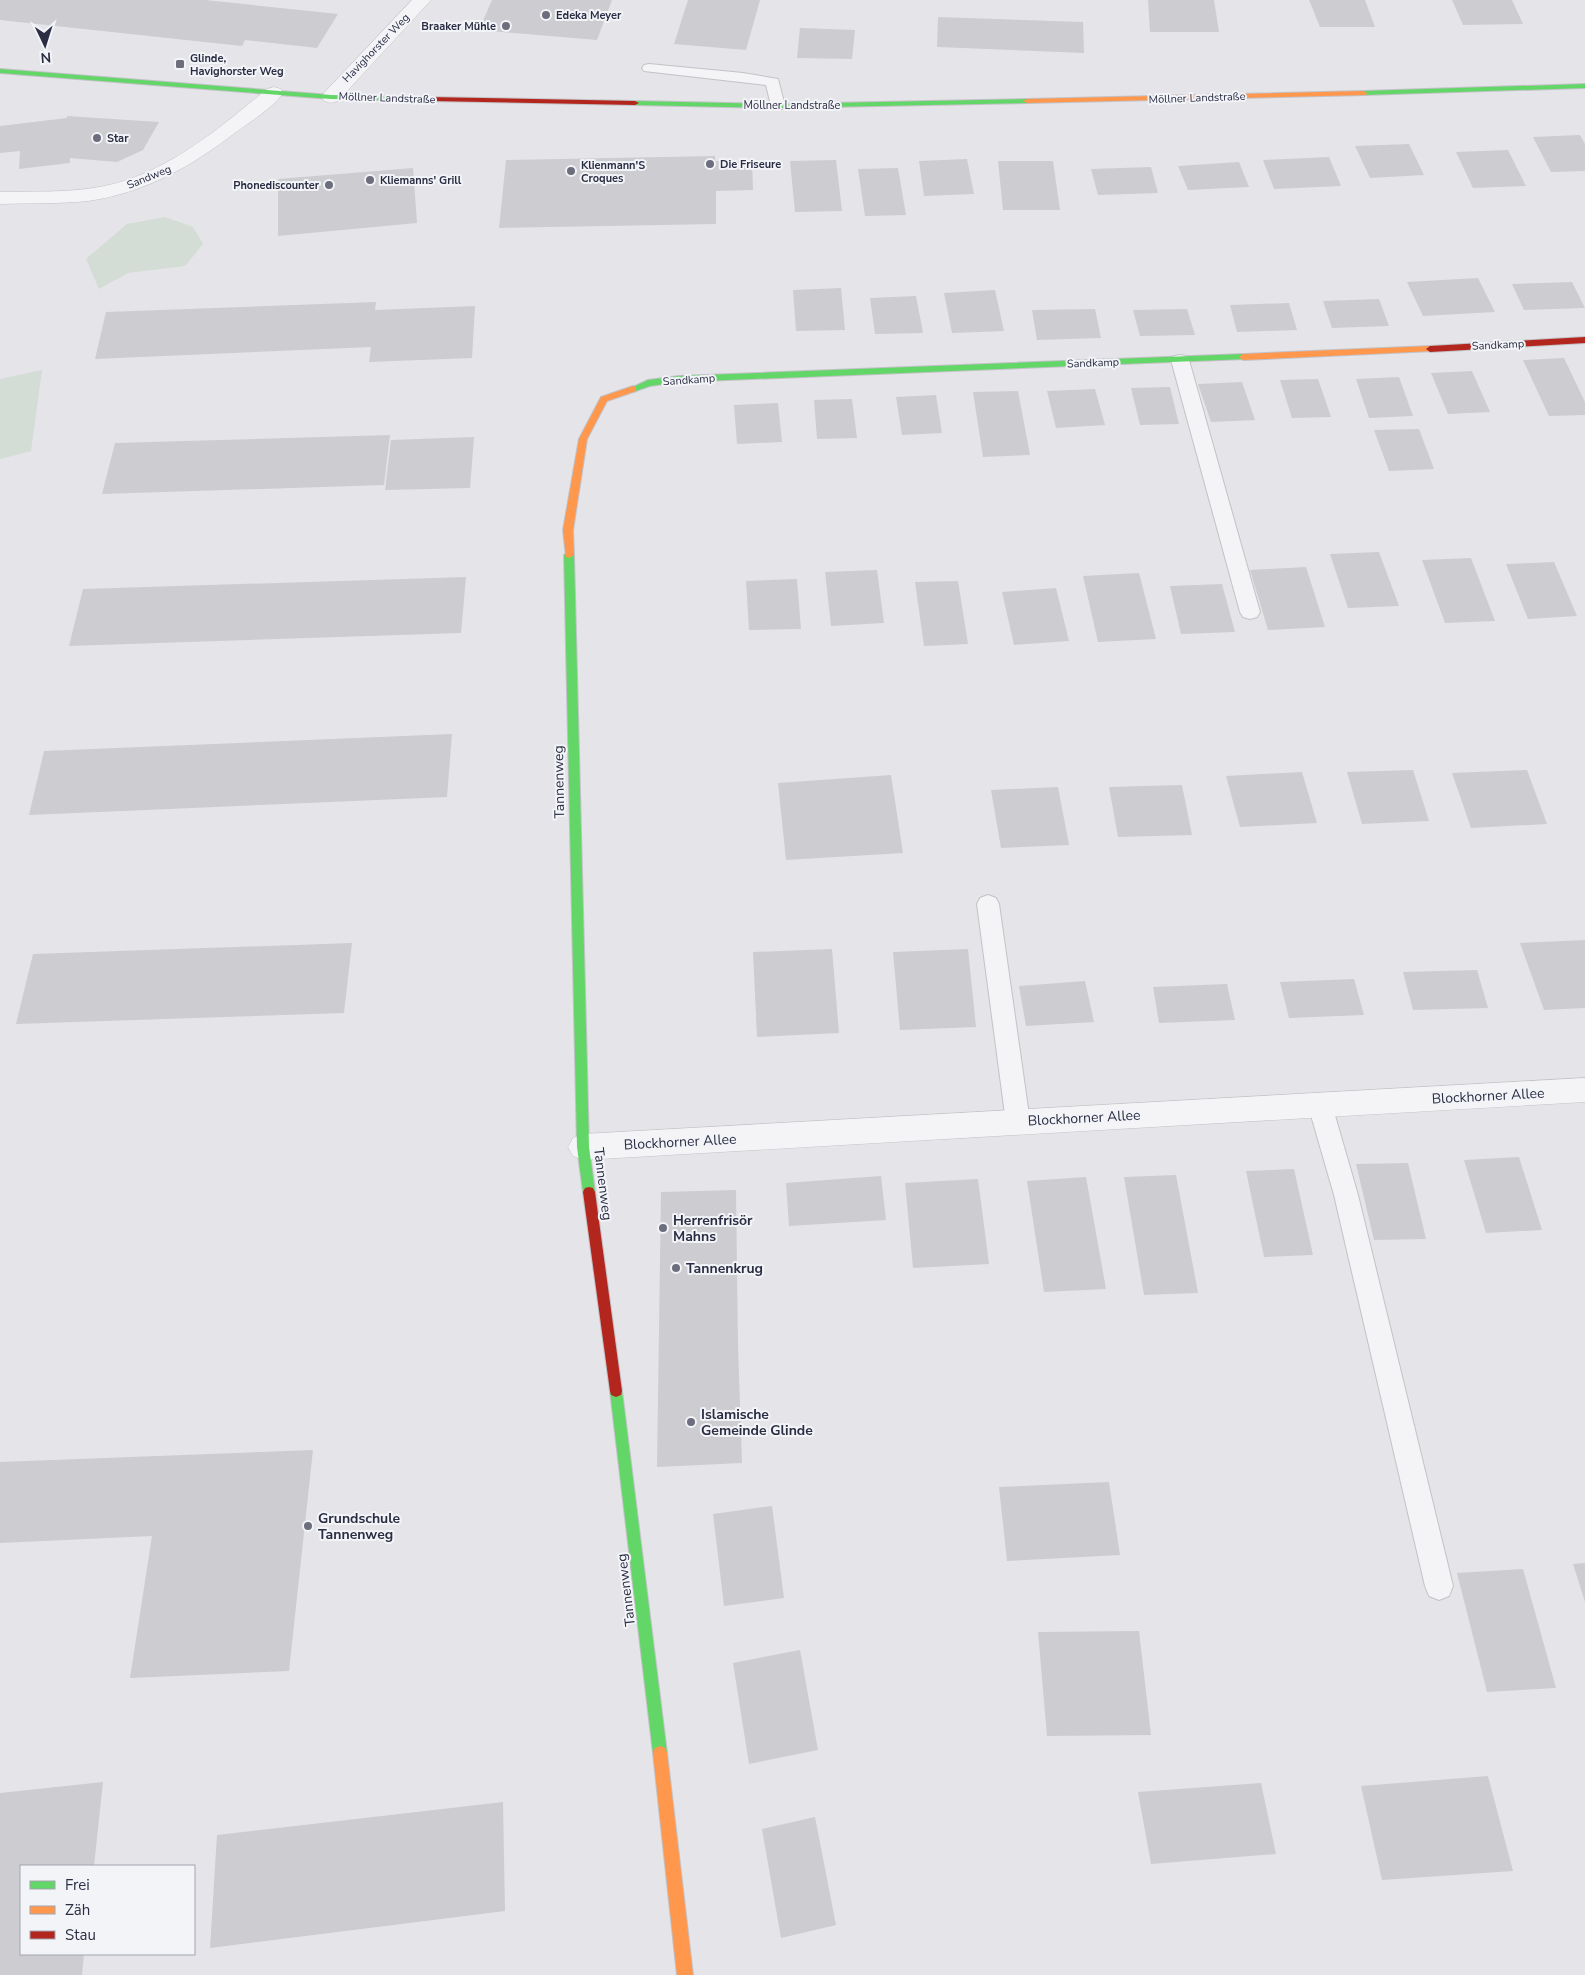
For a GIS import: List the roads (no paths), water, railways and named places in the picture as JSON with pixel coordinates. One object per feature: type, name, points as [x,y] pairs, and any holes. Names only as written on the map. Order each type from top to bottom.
[{"type":"street","name":"Havighorster Weg","points":[[331,96],[422,0]]},
{"type":"street","name":"Möllner Landstraße","points":[[0,71],[274,93],[404,100],[777,106],[1142,100],[1585,86]]},
{"type":"street","name":"Sandweg","points":[[0,198],[69,197],[101,193],[145,180],[168,171],[217,140],[274,93]]},
{"type":"street","name":"Sandkamp","points":[[604,399],[648,383],[679,379],[1334,354],[1585,340]]},
{"type":"street","name":"Tannenweg","points":[[604,399],[583,439],[568,530],[583,1147],[630,1496],[685,1975]]},
{"type":"street","name":"Blockhorner Allee","points":[[583,1147],[1585,1090]]},
{"type":"lane","points":[[649,68],[773,82],[777,106]]},
{"type":"lane","points":[[1180,360],[1250,612]]},
{"type":"lane","points":[[988,904],[1018,1122]]},
{"type":"lane","points":[[1320,1105],[1348,1204],[1439,1586]]},
{"type":"place","name":"Edeka Meyer","points":[[546,15]]},
{"type":"place","name":"Braaker Mühle","points":[[506,26]]},
{"type":"place","name":"Glinde, Havighorster Weg","points":[[180,64]]},
{"type":"place","name":"Star","points":[[97,138]]},
{"type":"place","name":"Die Friseure","points":[[710,164]]},
{"type":"place","name":"Klienmann'S Croques","points":[[571,171]]},
{"type":"place","name":"Kliemanns' Grill","points":[[370,180]]},
{"type":"place","name":"Phonediscounter","points":[[329,185]]},
{"type":"place","name":"Herrenfrisör Mahns","points":[[663,1228]]},
{"type":"place","name":"Tannenkrug","points":[[676,1268]]},
{"type":"place","name":"Islamische Gemeinde Glinde","points":[[691,1422]]},
{"type":"place","name":"Grundschule Tannenweg","points":[[308,1526]]}]
